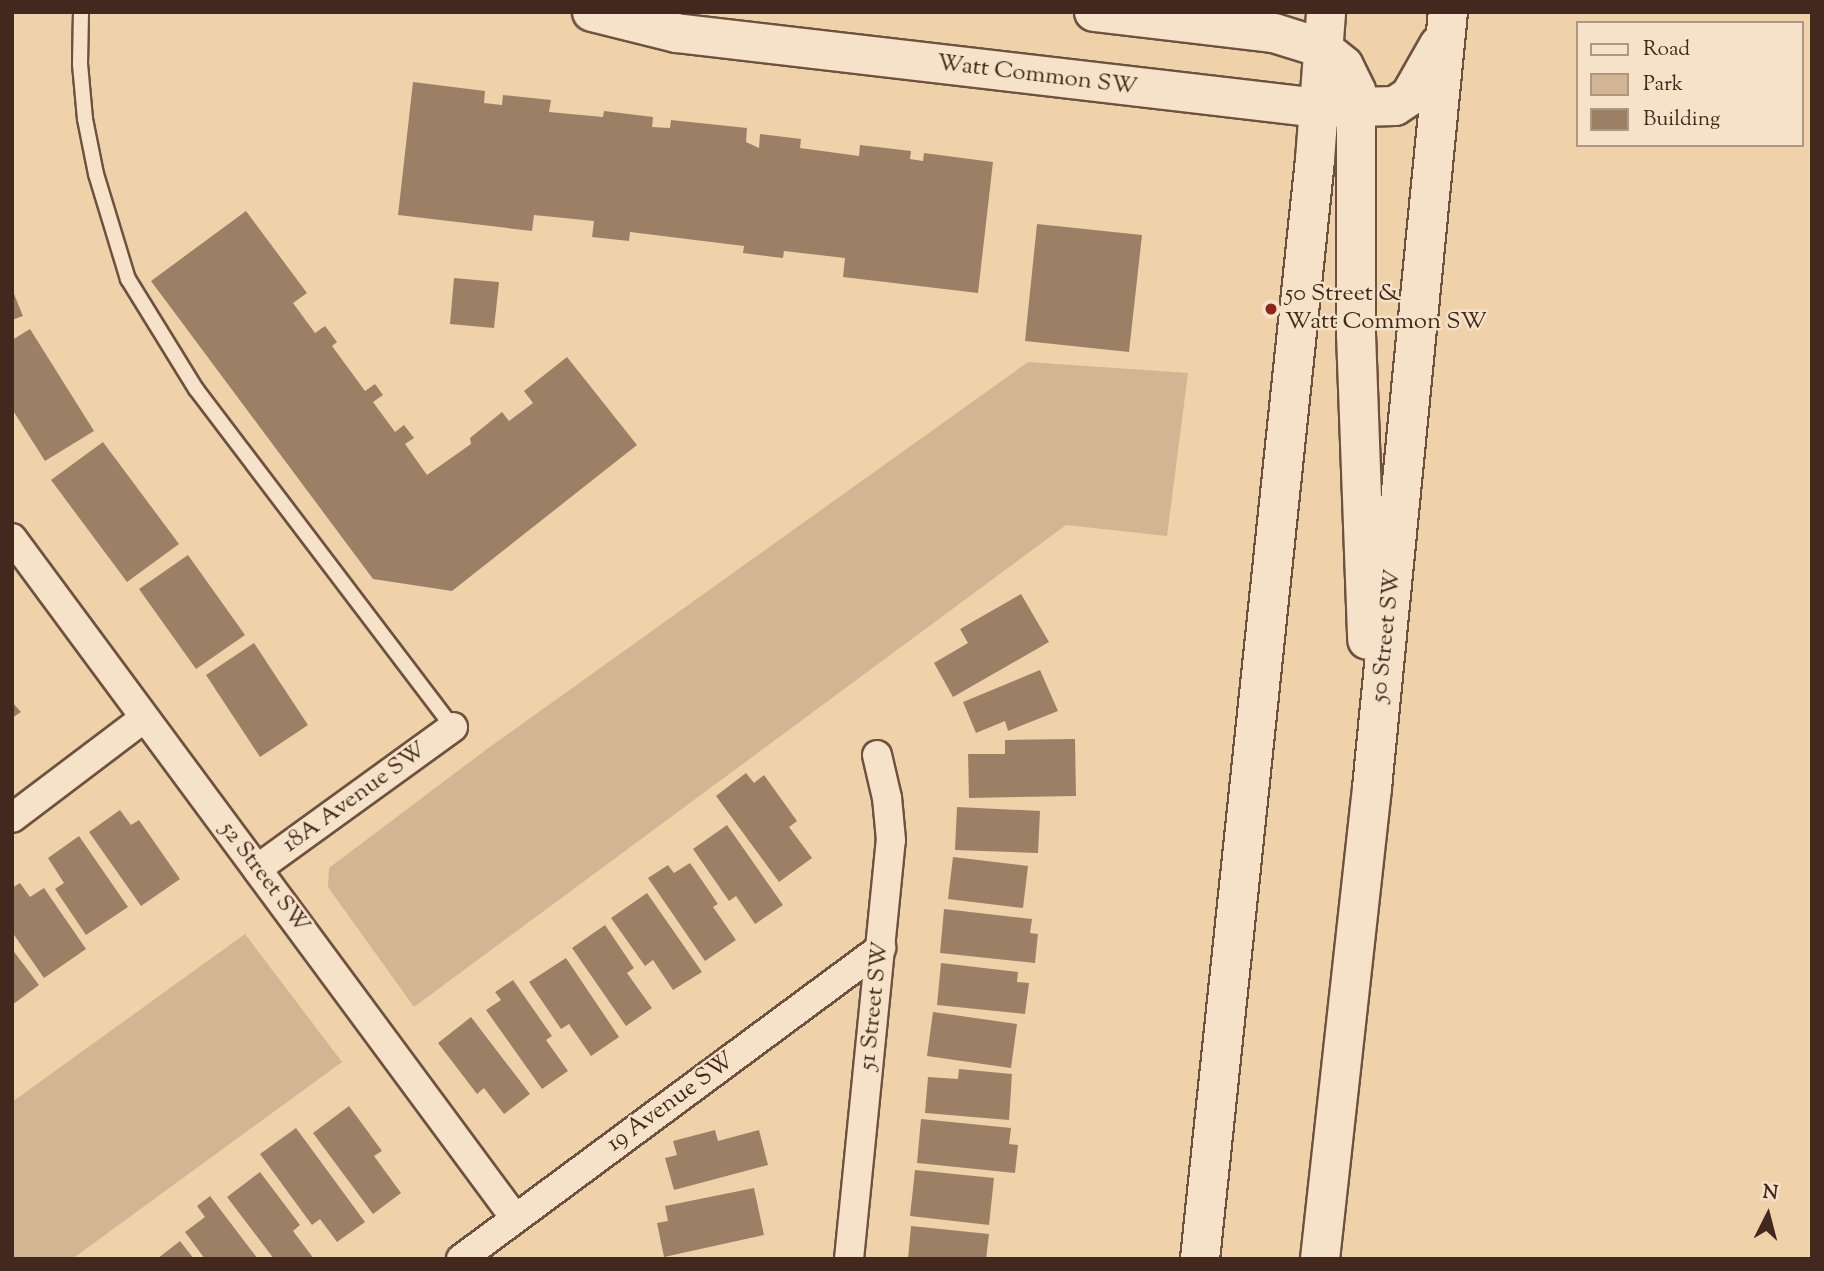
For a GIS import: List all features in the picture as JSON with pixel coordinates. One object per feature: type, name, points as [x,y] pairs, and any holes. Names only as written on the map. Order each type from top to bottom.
[{"type":"main road","name":"Watt Common SW","points":[[592,12],[676,33],[1318,108],[1358,109],[1395,106],[1410,96],[1447,23]]},
{"type":"main road","points":[[1094,12],[1274,33],[1324,30]]},
{"type":"main road","name":"50 Street SW","points":[[1320,1259],[1372,788],[1447,23]]},
{"type":"main road","points":[[1200,1259],[1324,30]]},
{"type":"main road","points":[[1324,30],[1356,90],[1358,109],[1356,334],[1372,788]]},
{"type":"street","name":"52 Street SW","points":[[12,538],[515,1218]]},
{"type":"street","points":[[12,818],[144,719]]},
{"type":"street","name":"18A Avenue SW","points":[[257,869],[453,727]]},
{"type":"street","name":"51 Street SW","points":[[849,1259],[891,839],[887,798],[877,755]]},
{"type":"street","name":"19 Avenue SW","points":[[461,1259],[881,948]]},
{"type":"lane","points":[[81,12],[80,64],[85,119],[96,174],[128,279],[196,389],[453,727]]},
{"type":"green space","points":[[1028,362],[1188,373],[1167,536],[1066,525],[414,1007],[328,887],[329,868],[487,749]]},
{"type":"green space","points":[[245,934],[342,1062],[72,1259],[12,1259],[12,1102]]},
{"type":"building","points":[[413,82],[485,91],[484,103],[502,105],[503,95],[551,100],[549,112],[603,117],[604,111],[653,117],[652,127],[670,128],[671,120],[747,128],[746,142],[759,148],[760,134],[801,139],[800,148],[859,156],[860,145],[911,151],[910,159],[923,161],[924,153],[993,162],[978,293],[843,277],[845,258],[784,251],[783,258],[743,253],[744,246],[630,232],[629,241],[592,237],[594,221],[534,215],[532,231],[398,215]]},
{"type":"building","points":[[246,211],[307,293],[293,303],[315,333],[325,326],[337,342],[332,346],[365,391],[375,384],[383,395],[373,402],[395,432],[404,425],[414,438],[405,444],[427,475],[471,444],[470,438],[502,412],[509,421],[533,403],[524,391],[567,357],[637,445],[452,591],[373,579],[151,281]]},
{"type":"building","points":[[1037,224],[1142,235],[1129,352],[1025,341]]},
{"type":"building","points":[[454,278],[499,282],[494,328],[450,324]]},
{"type":"building","points":[[12,289],[23,316],[12,320]]},
{"type":"building","points":[[30,329],[94,431],[45,461],[12,409],[12,340]]},
{"type":"building","points":[[103,442],[179,544],[127,582],[51,480]]},
{"type":"building","points":[[188,555],[245,635],[196,669],[139,589]]},
{"type":"building","points":[[1021,594],[1049,642],[953,697],[934,663],[968,643],[960,629]]},
{"type":"building","points":[[254,643],[308,725],[260,757],[206,675]]},
{"type":"building","points":[[1040,670],[1058,711],[1008,731],[1005,721],[976,733],[963,702]]},
{"type":"building","points":[[12,702],[21,712],[12,718]]},
{"type":"building","points":[[1075,739],[1076,796],[969,798],[968,754],[1005,754],[1005,740]]},
{"type":"building","points":[[746,773],[754,783],[764,775],[797,821],[789,827],[812,858],[779,882],[716,796]]},
{"type":"building","points":[[957,807],[1040,811],[1038,853],[955,850]]},
{"type":"building","points":[[120,810],[131,825],[139,820],[180,879],[141,906],[89,832]]},
{"type":"building","points":[[727,825],[783,905],[755,924],[736,896],[729,901],[693,849]]},
{"type":"building","points":[[79,836],[128,907],[86,935],[55,889],[64,883],[48,858]]},
{"type":"building","points":[[953,857],[1028,866],[1023,908],[948,899]]},
{"type":"building","points":[[690,863],[718,904],[713,907],[736,940],[705,961],[648,878],[668,865],[674,873]]},
{"type":"building","points":[[20,883],[30,897],[44,888],[86,949],[44,978],[12,932],[12,888]]},
{"type":"building","points":[[647,893],[702,972],[673,990],[653,960],[645,966],[611,918]]},
{"type":"building","points":[[944,909],[1032,919],[1030,933],[1038,934],[1035,963],[940,953]]},
{"type":"building","points":[[605,925],[634,968],[627,973],[652,1008],[626,1026],[572,948]]},
{"type":"building","points":[[12,949],[39,985],[12,1005]]},
{"type":"building","points":[[566,958],[619,1037],[591,1056],[569,1024],[561,1029],[529,982]]},
{"type":"building","points":[[941,963],[1018,972],[1017,982],[1029,983],[1025,1014],[937,1005]]},
{"type":"building","points":[[513,980],[552,1036],[546,1040],[568,1071],[542,1089],[486,1010],[501,1000],[495,992]]},
{"type":"building","points":[[933,1012],[1017,1024],[1011,1068],[927,1056]]},
{"type":"building","points":[[471,1017],[530,1094],[504,1114],[484,1088],[477,1094],[438,1043]]},
{"type":"building","points":[[959,1069],[1012,1074],[1009,1120],[925,1113],[928,1077],[958,1079]]},
{"type":"building","points":[[349,1106],[382,1151],[374,1156],[401,1193],[373,1214],[313,1133]]},
{"type":"building","points":[[921,1119],[1011,1128],[1009,1144],[1018,1145],[1015,1173],[917,1163]]},
{"type":"building","points":[[296,1128],[365,1222],[337,1242],[320,1219],[312,1225],[260,1154]]},
{"type":"building","points":[[715,1130],[718,1141],[759,1130],[768,1165],[674,1190],[665,1158],[677,1155],[673,1141]]},
{"type":"building","points":[[915,1170],[994,1178],[989,1225],[910,1216]]},
{"type":"building","points":[[260,1172],[300,1225],[293,1231],[314,1259],[274,1259],[227,1197]]},
{"type":"building","points":[[754,1188],[764,1235],[664,1257],[657,1223],[668,1221],[665,1206]]},
{"type":"building","points":[[210,1196],[258,1259],[205,1259],[185,1232],[205,1217],[197,1206]]},
{"type":"building","points":[[911,1226],[989,1234],[986,1259],[908,1259]]},
{"type":"building","points":[[180,1241],[194,1259],[157,1259]]},
{"type":"place","name":"50 Street & Watt Common SW","points":[[1271,309]]}]
